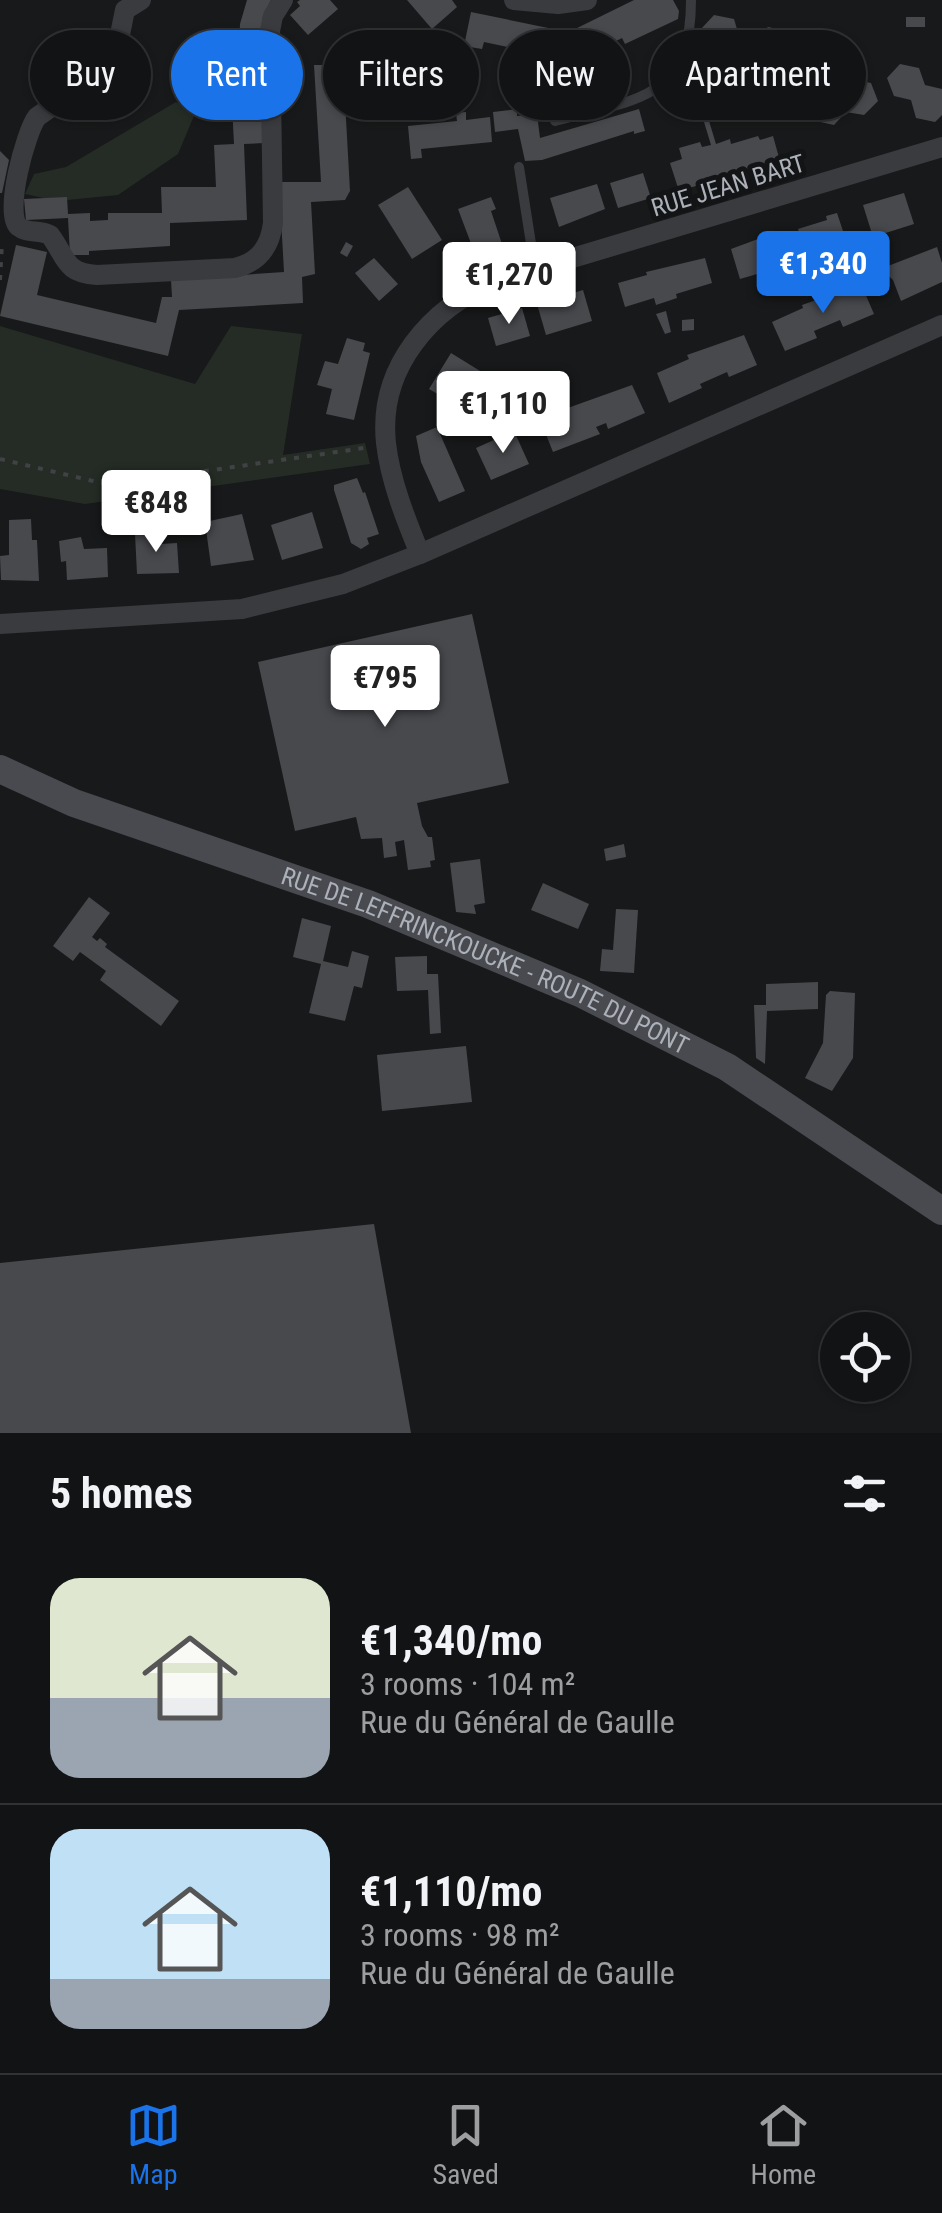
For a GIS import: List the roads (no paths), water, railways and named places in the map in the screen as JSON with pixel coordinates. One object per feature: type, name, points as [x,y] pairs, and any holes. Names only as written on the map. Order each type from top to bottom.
[{"type":"main road","name":"RUE DE LEFFRINCKOUCKE - ROUTE DU PONT","points":[[0,770],[74,803],[380,908],[580,993],[727,1067],[942,1211]]},
{"type":"street","points":[[141,0],[125,10],[116,54],[108,68],[37,116],[29,128],[14,204],[6,223],[50,235],[66,264],[86,275],[236,268],[257,258],[267,246],[272,232],[270,31],[273,16],[283,0]]},
{"type":"street","points":[[514,0],[558,4],[587,0]]},
{"type":"street","name":"RUE JEAN BART","points":[[420,554],[404,514],[386,445],[386,417],[392,389],[416,338],[435,318],[470,293],[535,270],[942,147]]},
{"type":"street","points":[[0,624],[242,608],[343,584],[420,554],[942,325]]},
{"type":"lane","points":[[556,121],[639,98],[669,81],[681,58],[691,0]]},
{"type":"lane","points":[[519,167],[535,270]]}]
